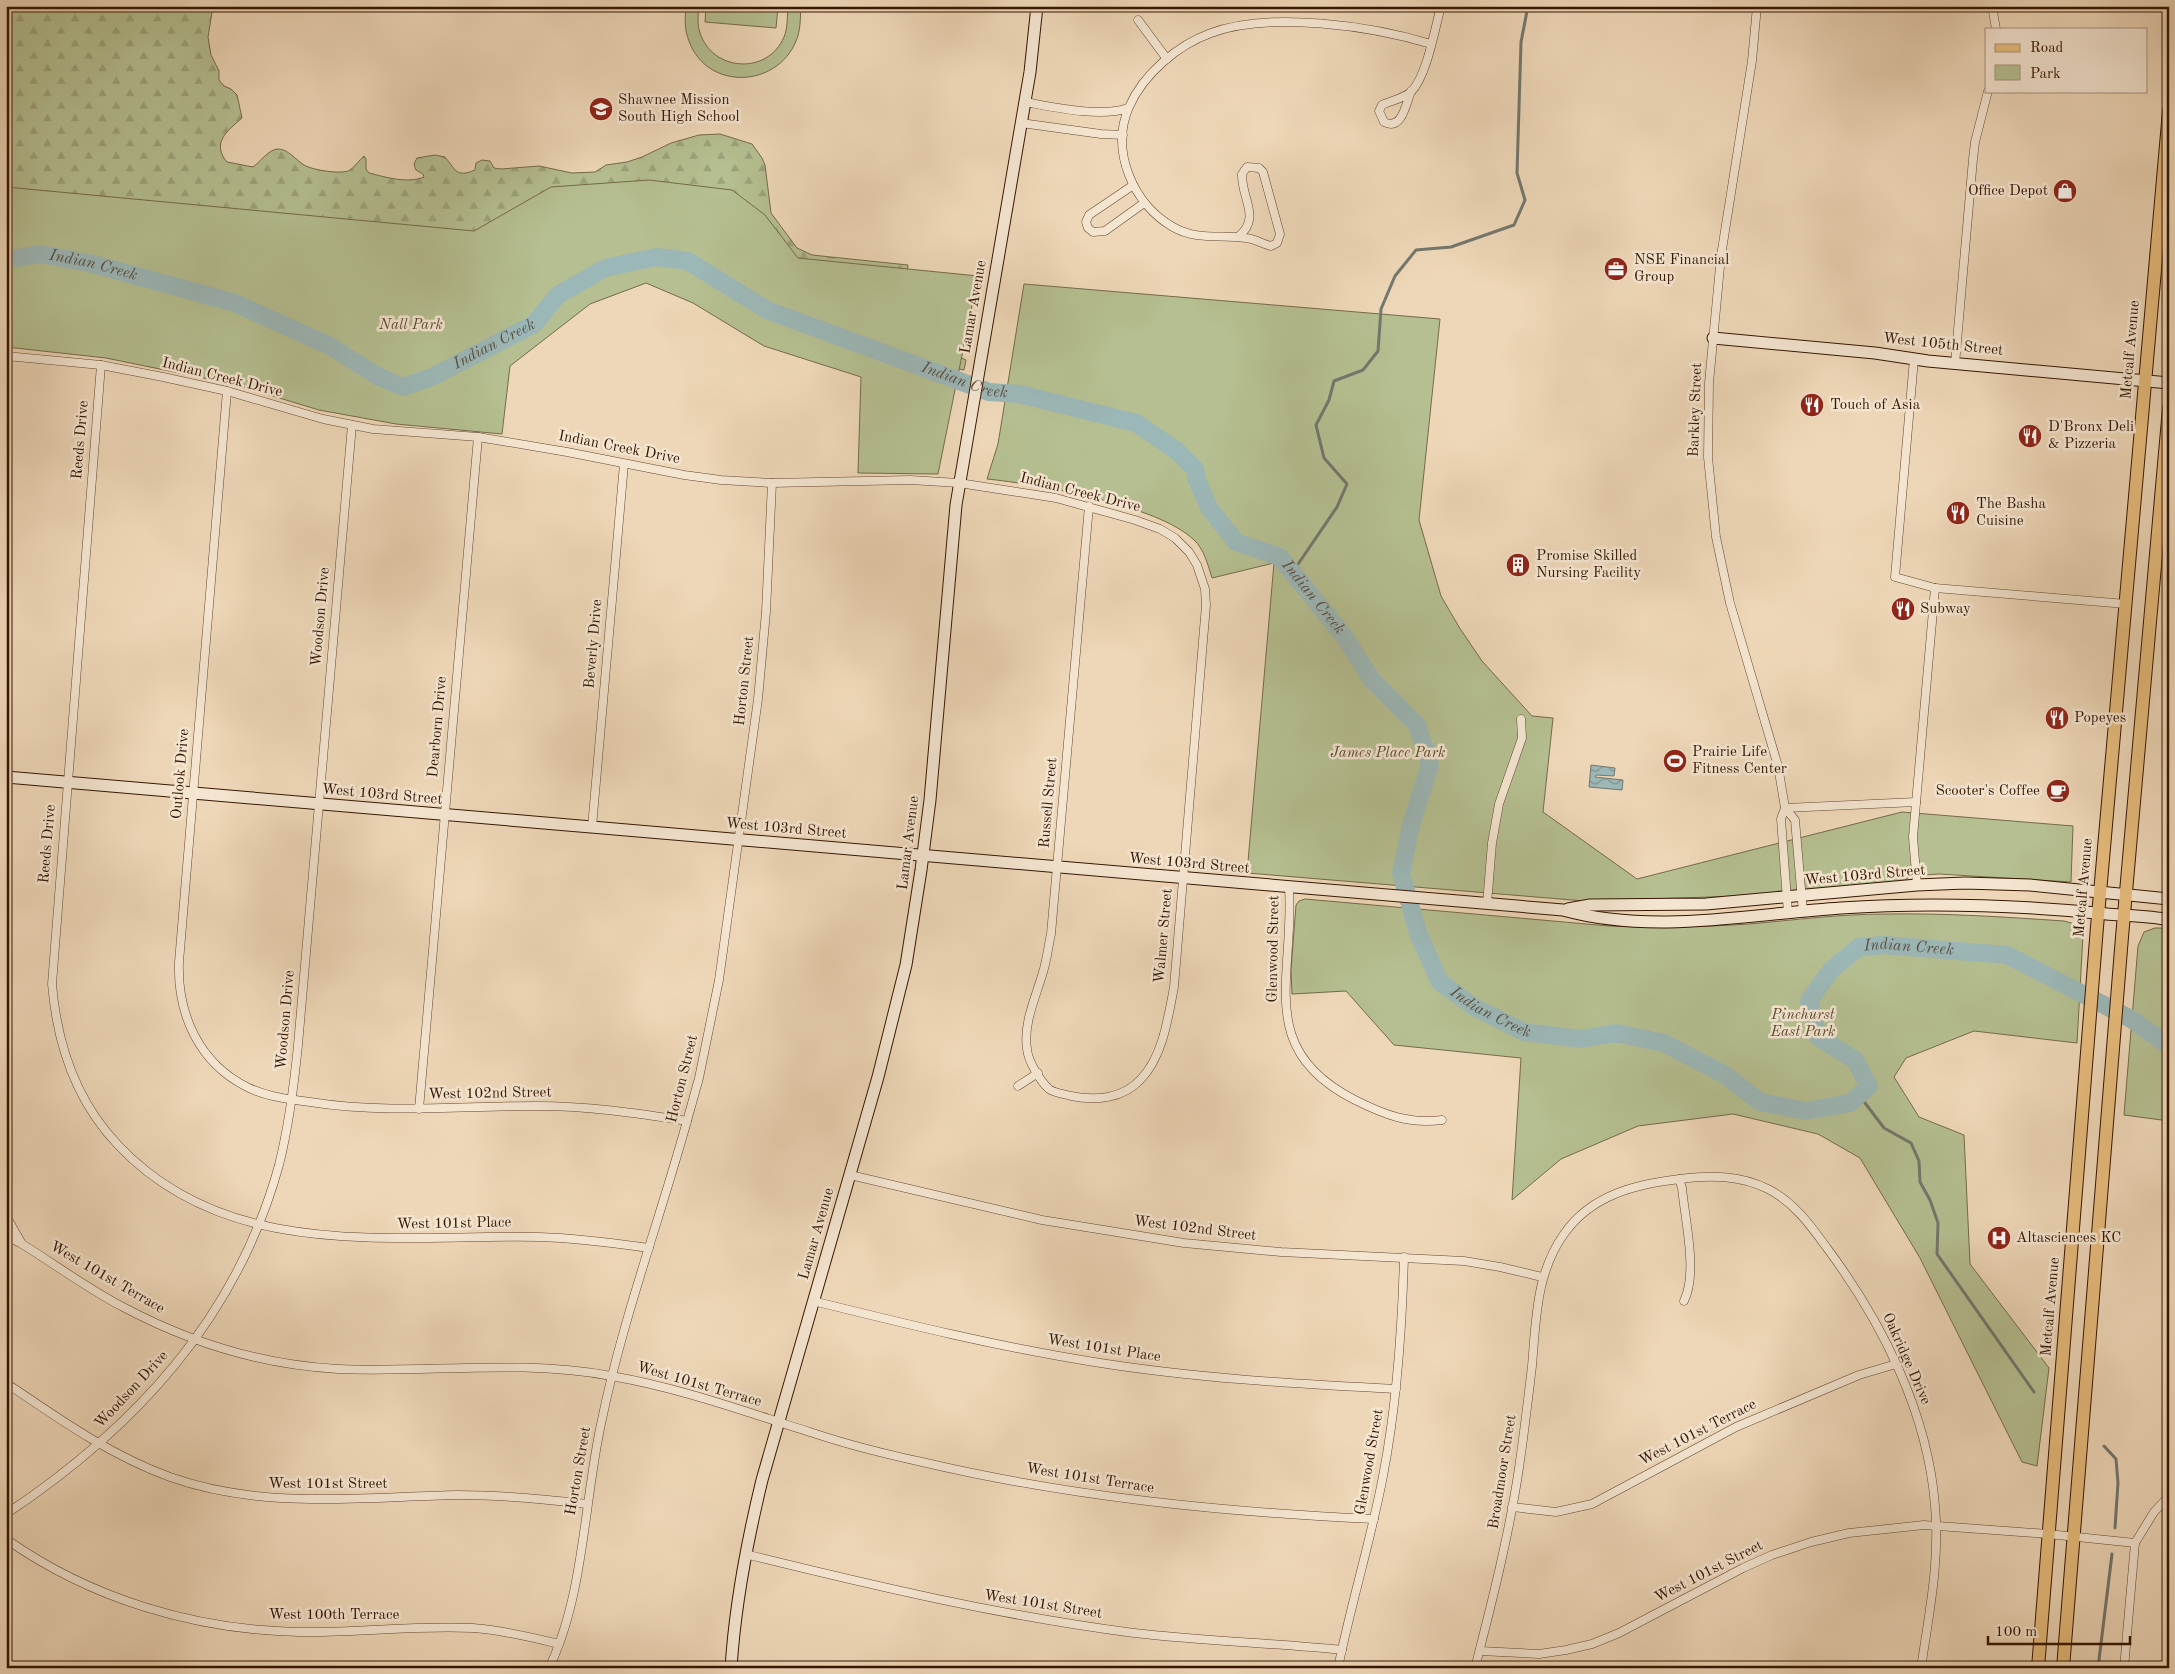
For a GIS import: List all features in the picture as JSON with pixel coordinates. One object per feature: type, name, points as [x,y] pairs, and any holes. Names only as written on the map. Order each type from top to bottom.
[{"type":"main road","name":"Lamar Avenue","points":[[731,1668],[733,1634],[745,1554],[762,1480],[850,1175],[893,1021],[906,965],[923,856],[953,527],[968,424],[1030,72],[1036,6]]},
{"type":"main road","name":"Metcalf Avenue","points":[[2038,1668],[2096,936],[2169,111]]},
{"type":"main road","name":"West 105th Street","points":[[1713,338],[1875,353],[1955,364],[2169,383]]},
{"type":"main road","points":[[2063,1668],[2122,937],[2169,408]]},
{"type":"main road","name":"West 103rd Street","points":[[6,778],[1563,910],[1589,918],[1648,921],[1691,920],[1840,908],[1954,904],[2016,906],[2169,920]]},
{"type":"main road","name":"West 103rd Street","points":[[1563,910],[1590,905],[1706,904],[1917,885],[1999,884],[2169,899]]},
{"type":"street","points":[[1411,92],[1382,105],[1379,111],[1384,122],[1394,124],[1400,120],[1424,66],[1441,6]]},
{"type":"street","name":"Barkley Street","points":[[1757,6],[1752,61],[1721,256],[1709,383],[1708,457],[1716,537],[1730,603],[1778,766],[1785,808],[1781,819],[1788,913]]},
{"type":"street","points":[[1992,6],[1996,28]]},
{"type":"street","points":[[1138,20],[1167,59]]},
{"type":"street","points":[[1238,237],[1248,225],[1250,213],[1241,180],[1242,174],[1247,167],[1256,166],[1263,172],[1280,234],[1277,242],[1271,246],[1257,240],[1238,237],[1209,237],[1184,232],[1164,222],[1144,203],[1132,186],[1126,168],[1123,135],[1128,108],[1145,81],[1167,59],[1194,41],[1213,32],[1248,24],[1272,22],[1361,29],[1431,44]]},
{"type":"street","points":[[1955,364],[1974,150],[1988,92]]},
{"type":"street","points":[[1025,102],[1054,108],[1097,111],[1120,111],[1128,108]]},
{"type":"street","points":[[1021,123],[1101,134],[1123,135]]},
{"type":"street","points":[[1132,186],[1089,215],[1086,222],[1088,228],[1093,232],[1105,231],[1144,203]]},
{"type":"street","name":"Indian Creek Drive","points":[[6,356],[101,364],[227,391],[323,419],[352,425],[411,433],[478,437],[721,480],[772,483],[910,480],[960,483],[1027,492],[1089,506],[1160,529],[1175,538],[1189,552],[1203,580]]},
{"type":"street","points":[[1914,359],[1895,577],[1935,588],[2126,604]]},
{"type":"street","name":"Reeds Drive","points":[[101,364],[52,984],[59,1036],[78,1089],[110,1137],[145,1171],[191,1201],[236,1218],[259,1223]]},
{"type":"street","name":"Outlook Drive","points":[[227,391],[178,982],[185,1017],[200,1046],[228,1075],[256,1091],[292,1100]]},
{"type":"street","name":"Woodson Drive","points":[[6,1514],[61,1475],[127,1420],[196,1340],[229,1288],[259,1223],[279,1165],[292,1100],[352,425]]},
{"type":"street","name":"Dearborn Drive","points":[[419,1109],[478,437]]},
{"type":"street","name":"Beverly Drive","points":[[592,827],[624,464]]},
{"type":"street","name":"Horton Street","points":[[549,1668],[559,1644],[574,1589],[600,1426],[612,1376],[699,1078],[719,980],[758,699],[766,612],[772,483]]},
{"type":"street","name":"Russell Street","points":[[1038,1073],[1027,1051],[1027,1026],[1044,969],[1051,934],[1089,506]]},
{"type":"street","name":"Walmer Street","points":[[1038,1073],[1050,1089],[1092,1099],[1107,1098],[1123,1092],[1142,1079],[1154,1062],[1163,1038],[1171,1005],[1183,878],[1206,605],[1203,580]]},
{"type":"street","points":[[1917,885],[1913,837],[1935,588]]},
{"type":"street","points":[[1487,904],[1492,844],[1499,804],[1522,738],[1521,720]]},
{"type":"street","points":[[1785,808],[1916,802]]},
{"type":"street","name":"Barkley Street","points":[[1785,808],[1795,820],[1803,912]]},
{"type":"street","name":"Glenwood Street","points":[[1289,887],[1290,909],[1286,994],[1289,1027],[1300,1055],[1316,1076],[1344,1095],[1367,1106],[1406,1121],[1442,1120]]},
{"type":"street","points":[[1018,1086],[1038,1073]]},
{"type":"street","name":"West 102nd Street","points":[[292,1100],[369,1109],[571,1107],[604,1109],[687,1121]]},
{"type":"street","name":"West 102nd Street","points":[[850,1175],[987,1209],[1184,1243],[1281,1252],[1464,1261],[1542,1277]]},
{"type":"street","name":"Oakridge Drive","points":[[1542,1277],[1565,1232],[1590,1207],[1607,1197],[1631,1187],[1678,1179],[1716,1176],[1738,1179],[1768,1189],[1786,1200],[1799,1212],[1849,1278],[1868,1309],[1896,1364],[1918,1420],[1927,1453],[1932,1480],[1936,1526],[1936,1563],[1921,1668]]},
{"type":"street","points":[[1678,1179],[1682,1188],[1691,1269],[1689,1291],[1684,1301]]},
{"type":"street","points":[[6,1216],[22,1244]]},
{"type":"street","name":"West 101st Place","points":[[259,1223],[304,1233],[339,1237],[410,1239],[540,1237],[580,1239],[649,1248]]},
{"type":"street","name":"West 101st Terrace","points":[[6,1236],[120,1305],[161,1326],[196,1340],[258,1358],[334,1369],[496,1366],[552,1368],[612,1376],[665,1386],[886,1454],[1039,1486],[1224,1510],[1374,1519]]},
{"type":"street","name":"Glenwood Street","points":[[1338,1668],[1385,1466],[1396,1389],[1404,1257]]},
{"type":"street","name":"Broadmoor Street","points":[[1475,1668],[1512,1507],[1527,1411],[1539,1290],[1542,1277]]},
{"type":"street","name":"West 101st Place","points":[[813,1301],[976,1341],[1111,1365],[1230,1379],[1396,1389]]},
{"type":"street","name":"West 101st Terrace","points":[[1512,1507],[1556,1512],[1592,1504],[1736,1427],[1859,1375],[1896,1364]]},
{"type":"street","name":"West 101st Street","points":[[6,1383],[99,1444],[141,1466],[216,1490],[247,1496],[310,1500],[506,1496],[587,1504]]},
{"type":"street","points":[[2124,1668],[2135,1543],[2154,1512],[2169,1496]]},
{"type":"street","name":"West 101st Street","points":[[1480,1651],[1539,1654],[1592,1644],[1618,1633],[1736,1571],[1772,1555],[1811,1542],[1849,1533],[1891,1528],[1936,1526],[2048,1534],[2135,1543]]},
{"type":"street","name":"West 100th Terrace","points":[[6,1539],[45,1563],[91,1587],[136,1604],[202,1622],[252,1629],[299,1632],[474,1628],[511,1633],[559,1644]]},
{"type":"street","name":"West 101st Street","points":[[745,1554],[873,1586],[1006,1613],[1172,1637],[1342,1650]]},
{"type":"green space","points":[[6,6],[213,6],[208,37],[211,55],[219,71],[219,80],[237,95],[242,118],[226,133],[220,149],[227,162],[253,167],[268,153],[282,149],[308,167],[334,172],[350,170],[364,156],[366,159],[366,169],[369,173],[404,180],[424,177],[423,174],[416,170],[414,164],[417,158],[435,155],[445,157],[454,169],[460,173],[475,170],[476,163],[482,160],[490,161],[494,168],[501,169],[539,166],[572,173],[595,172],[606,165],[627,162],[671,143],[699,135],[720,134],[752,144],[765,165],[771,213],[797,248],[812,255],[908,265],[907,273],[953,354],[966,360],[964,370],[953,368],[743,279],[6,244]]},
{"type":"green space","points":[[686,6],[699,6],[700,33],[707,46],[716,55],[728,61],[741,64],[754,63],[766,58],[776,49],[784,37],[787,26],[788,6],[801,6],[799,33],[787,57],[774,68],[759,75],[742,77],[726,75],[711,69],[698,57],[686,32]]},
{"type":"green space","points":[[706,6],[778,6],[776,28],[705,22]]},
{"type":"green space","name":"Nall Park","points":[[649,180],[732,190],[765,215],[798,258],[978,276],[938,474],[858,473],[861,377],[764,346],[693,303],[646,283],[590,304],[510,366],[502,434],[396,424],[319,410],[233,384],[106,358],[6,347],[6,187],[474,231],[551,187]]},
{"type":"green space","name":"James Place Park","points":[[1024,284],[1440,319],[1419,520],[1441,596],[1482,661],[1532,716],[1553,718],[1543,812],[1637,879],[1902,812],[2073,826],[2071,882],[1939,874],[1910,876],[1903,882],[1811,891],[1779,891],[1772,895],[1584,901],[1247,873],[1274,563],[1212,578],[1203,553],[1194,540],[1177,528],[1154,516],[1096,498],[1065,491],[987,479],[998,444]]},
{"type":"green space","name":"Pinehurst East Park","points":[[1305,899],[1627,927],[1714,926],[1869,914],[2020,918],[2064,921],[2075,924],[2083,935],[2077,1043],[1974,1031],[1906,1058],[1894,1077],[1919,1117],[1964,1135],[1970,1264],[2049,1368],[2037,1466],[2022,1462],[1920,1258],[1860,1158],[1818,1134],[1733,1114],[1638,1126],[1561,1159],[1512,1200],[1521,1058],[1394,1045],[1346,991],[1292,994],[1291,970],[1296,905],[1299,901]]},
{"type":"green space","points":[[2155,928],[2169,928],[2169,1121],[2124,1115],[2138,946],[2144,932]]},
{"type":"water","points":[[1591,765],[1615,768],[1614,776],[1596,775],[1595,777],[1623,780],[1622,790],[1589,787]]},
{"type":"waterway","points":[[1292,573],[1337,507],[1347,484],[1324,458],[1316,425],[1329,400],[1334,381],[1363,370],[1378,351],[1381,309],[1395,276],[1416,250],[1451,247],[1514,225],[1525,200],[1517,173],[1521,42],[1528,6]]},
{"type":"waterway","name":"Indian Creek","points":[[6,260],[40,254],[89,263],[235,303],[330,346],[379,377],[403,387],[432,377],[534,324],[558,295],[605,268],[656,257],[688,261],[767,310],[989,392],[1019,394],[1136,423],[1177,451],[1195,469],[1197,480],[1209,508],[1236,542],[1280,557],[1344,636],[1372,680],[1417,725],[1430,765],[1411,825],[1401,873],[1418,933],[1440,982],[1474,1007],[1524,1032],[1581,1039],[1616,1033],[1664,1043],[1725,1075],[1760,1102],[1806,1111],[1850,1103],[1869,1086],[1855,1060],[1818,1037],[1809,1001],[1831,970],[1859,947],[1884,945],[2007,955],[2131,1019],[2169,1046]]},
{"type":"waterway","points":[[2166,715],[2166,737]]},
{"type":"waterway","points":[[1859,1095],[1884,1128],[1911,1143],[1919,1161],[1920,1182],[1930,1200],[1938,1223],[1937,1254],[2034,1392]]},
{"type":"waterway","points":[[2104,1446],[2116,1459],[2118,1483],[2115,1528]]},
{"type":"waterway","points":[[2098,1668],[2112,1554]]},
{"type":"place","name":"Shawnee Mission South High School","points":[[601,109]]},
{"type":"place","name":"Office Depot","points":[[2065,191]]},
{"type":"place","name":"NSE Financial Group","points":[[1616,269]]},
{"type":"place","name":"Touch of Asia","points":[[1812,405]]},
{"type":"place","name":"D'Bronx Deli & Pizzeria","points":[[2030,436]]},
{"type":"place","name":"The Basha Cuisine","points":[[1958,513]]},
{"type":"place","name":"Promise Skilled Nursing Facility","points":[[1518,565]]},
{"type":"place","name":"Subway","points":[[1903,609]]},
{"type":"place","name":"Popeyes","points":[[2057,718]]},
{"type":"place","name":"Prairie Life Fitness Center","points":[[1675,761]]},
{"type":"place","name":"Scooter's Coffee","points":[[2058,791]]},
{"type":"place","name":"Altasciences KC","points":[[1999,1238]]}]
